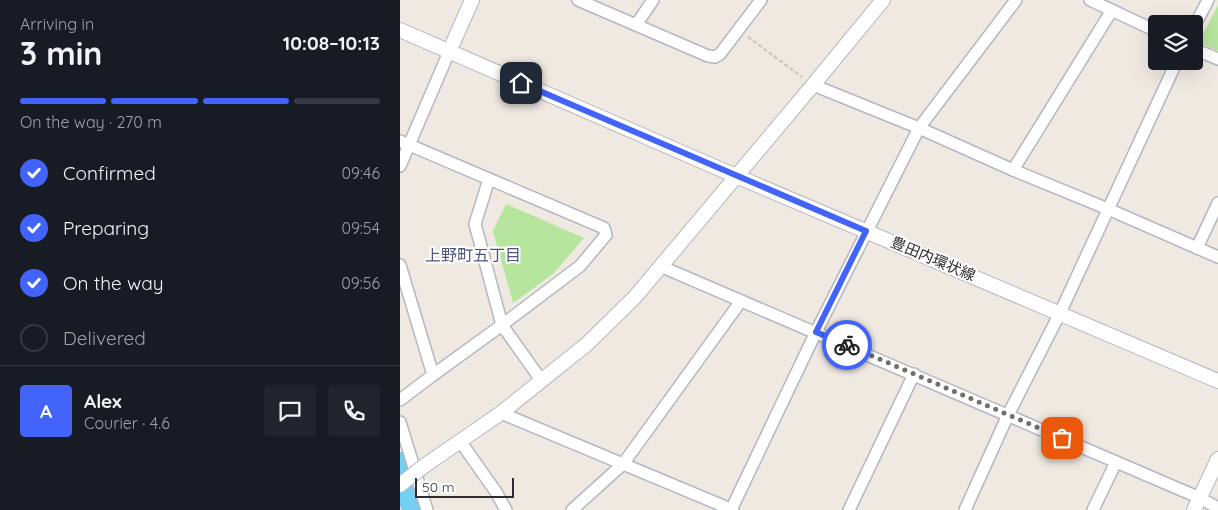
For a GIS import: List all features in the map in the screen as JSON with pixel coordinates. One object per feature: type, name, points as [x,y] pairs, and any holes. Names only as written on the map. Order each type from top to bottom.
[{"type":"street","points":[[400,166],[404,142],[449,52],[472,0]]},
{"type":"street","points":[[578,0],[708,56],[715,57],[720,54],[761,0]]},
{"type":"street","points":[[636,25],[652,0]]},
{"type":"street","points":[[400,485],[424,466],[501,413],[587,344],[635,297],[882,0]]},
{"type":"street","points":[[501,413],[732,510],[816,332],[919,128],[1016,0]]},
{"type":"street","points":[[1090,0],[1148,27]]},
{"type":"street","points":[[1200,15],[1208,0]]},
{"type":"street","points":[[1013,170],[1112,10]]},
{"type":"street","name":"豊田内環状線","points":[[400,30],[736,176],[1218,381]]},
{"type":"street","points":[[1203,53],[1218,60]]},
{"type":"street","points":[[965,510],[1008,415],[1060,313],[1173,70]]},
{"type":"street","points":[[813,85],[919,128],[1218,257]]},
{"type":"street","points":[[400,400],[502,326],[580,266],[606,235],[604,228],[404,142]]},
{"type":"street","points":[[489,180],[475,218],[475,224],[502,326],[541,380]]},
{"type":"street","points":[[1197,248],[1218,203]]},
{"type":"street","points":[[400,265],[432,376]]},
{"type":"street","points":[[660,266],[1116,462],[1197,504],[1218,508]]},
{"type":"street","points":[[572,510],[623,464],[741,301]]},
{"type":"street","points":[[849,510],[914,374]]},
{"type":"street","points":[[400,422],[427,510]]},
{"type":"street","points":[[460,441],[496,492],[506,510]]},
{"type":"street","points":[[1197,504],[1218,459]]},
{"type":"street","points":[[1093,510],[1116,462]]},
{"type":"path","points":[[739,30],[813,85]]},
{"type":"green space","points":[[1218,5],[1218,51],[1203,44],[1203,34]]},
{"type":"green space","points":[[506,204],[584,238],[553,274],[513,303],[493,231]]},
{"type":"waterway","points":[[400,464],[414,510]]},
{"type":"way so far","points":[[847,345],[1062,438]]},
{"type":"district","name":"上野町五丁目","points":[[473,255]]},
{"type":"route","points":[[521,83],[866,231],[816,332],[847,345]]}]
